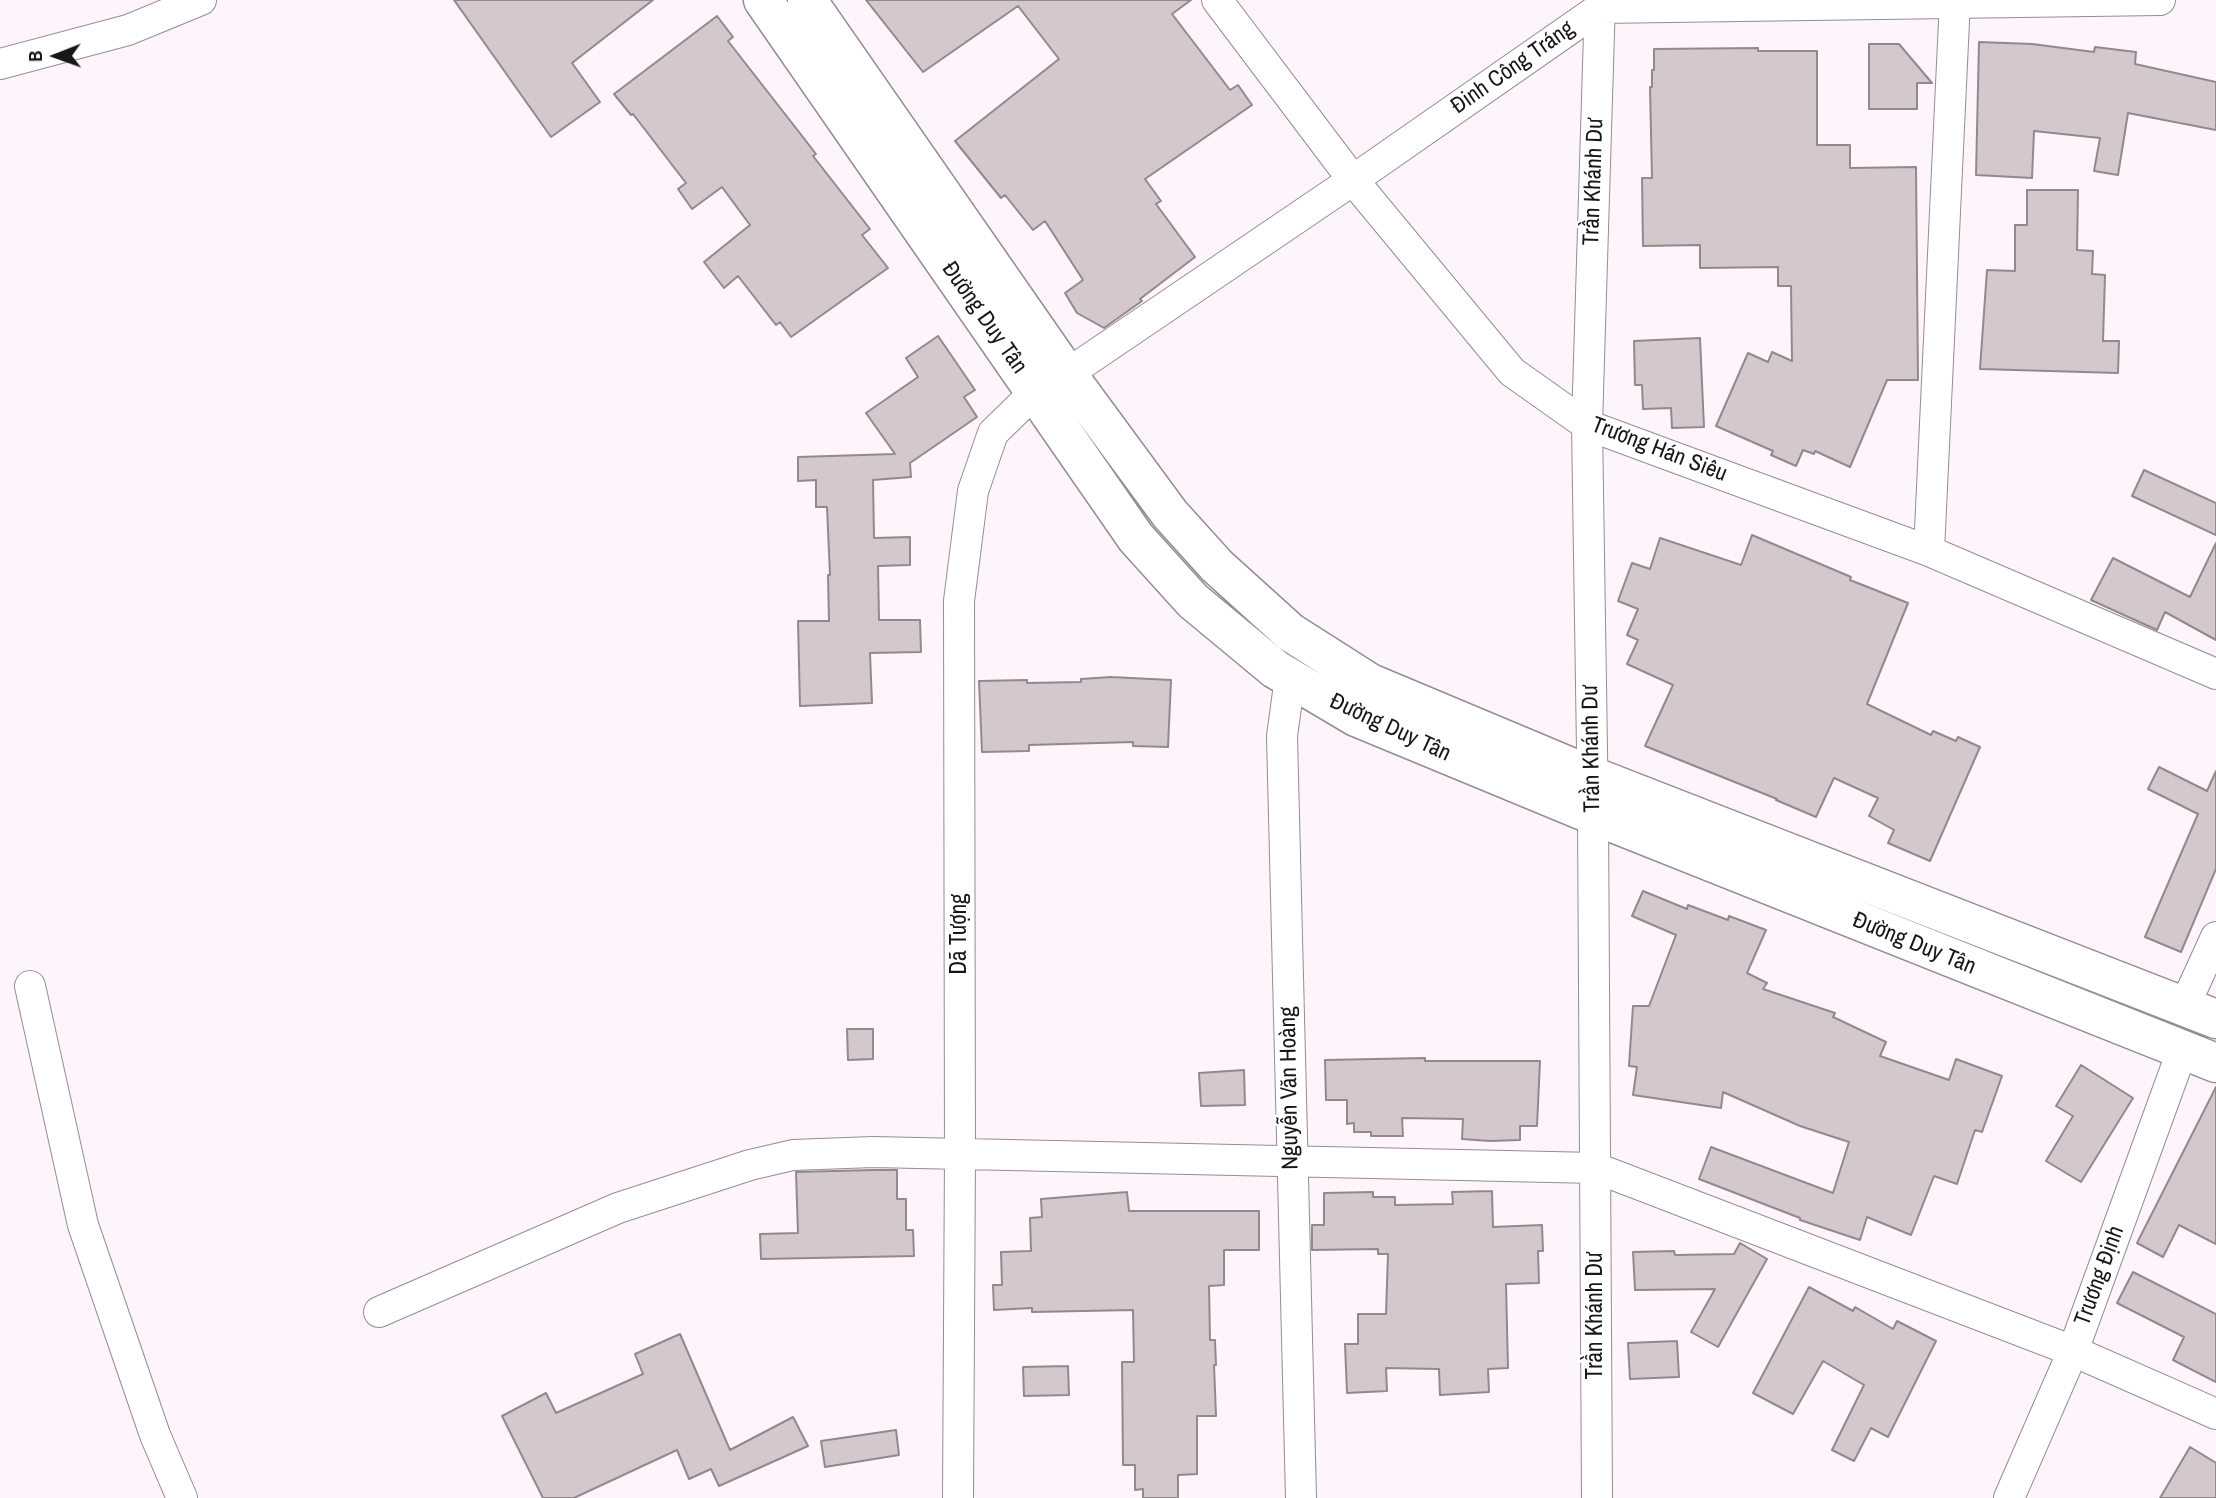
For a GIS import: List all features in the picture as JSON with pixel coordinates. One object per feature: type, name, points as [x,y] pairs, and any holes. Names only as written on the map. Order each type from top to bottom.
[{"type":"main road","name":"Đường Duy Tân","points":[[763,0],[1051,383],[1217,566],[1290,632],[1370,683],[1592,776],[2200,1013]]},
{"type":"main road","name":"Đường Duy Tân","points":[[807,0],[1051,383],[1144,547],[1193,601],[1275,669],[1356,717],[1593,815],[2199,1057]]},
{"type":"street","points":[[0,64],[128,30],[201,0]]},
{"type":"street","name":"Trương Hán Siêu","points":[[1217,0],[1353,180],[1512,372],[1587,425],[1929,551],[2216,674]]},
{"type":"street","name":"Đinh Công Tráng","points":[[1051,383],[1353,180],[1600,4],[2160,0]]},
{"type":"street","points":[[1929,551],[1955,2]]},
{"type":"street","name":"Trần Khánh Dư","points":[[1597,1498],[1593,815],[1587,425],[1600,4]]},
{"type":"street","name":"Dã Tượng","points":[[958,1498],[961,1155],[959,601],[973,491],[993,433],[1051,383]]},
{"type":"street","name":"Nguyễn Văn Hoàng","points":[[1290,678],[1282,736],[1301,1498]]},
{"type":"street","points":[[2200,1013],[2216,937]]},
{"type":"street","points":[[30,986],[83,1225],[155,1435],[182,1498]]},
{"type":"street","name":"Trương Định","points":[[2009,1498],[2199,1057]]},
{"type":"street","points":[[379,1312],[618,1208],[750,1165],[793,1155],[873,1152],[1595,1168],[2073,1351],[2216,1414]]},
{"type":"building","points":[[454,0],[653,0],[572,63],[600,102],[551,137]]},
{"type":"building","points":[[866,0],[1191,0],[1172,14],[1230,90],[1238,85],[1252,105],[1145,179],[1161,201],[1156,204],[1195,257],[1104,328],[1077,313],[1065,293],[1083,280],[1045,221],[1033,230],[1005,195],[1001,198],[955,141],[1059,59],[1018,6],[923,72]]},
{"type":"building","points":[[717,16],[733,37],[728,41],[816,154],[813,156],[870,229],[862,235],[888,268],[791,337],[780,322],[776,325],[738,276],[724,288],[704,262],[750,225],[722,187],[692,209],[678,189],[686,183],[633,114],[631,115],[614,94]]},
{"type":"building","points":[[1979,42],[2032,44],[2094,52],[2095,47],[2136,52],[2135,64],[2216,82],[2216,130],[2128,113],[2118,175],[2094,171],[2100,138],[2034,131],[2032,178],[1976,175]]},
{"type":"building","points":[[1869,44],[1899,44],[1932,83],[1917,83],[1917,109],[1869,109]]},
{"type":"building","points":[[1758,48],[1758,51],[1817,51],[1817,145],[1850,145],[1850,168],[1916,167],[1918,380],[1887,380],[1850,467],[1815,451],[1814,454],[1803,450],[1796,466],[1771,455],[1773,451],[1716,426],[1748,353],[1768,362],[1772,352],[1792,361],[1791,286],[1778,286],[1778,267],[1700,268],[1700,245],[1643,246],[1642,178],[1652,178],[1650,87],[1654,70],[1654,49]]},
{"type":"building","points":[[2027,190],[2078,190],[2077,250],[2093,251],[2092,274],[2105,275],[2103,341],[2119,341],[2118,373],[1980,369],[1987,270],[2015,271],[2015,225],[2027,225]]},
{"type":"building","points":[[938,336],[975,390],[964,397],[977,417],[910,463],[911,477],[873,480],[874,538],[910,537],[910,565],[878,566],[879,620],[920,620],[921,652],[870,653],[872,703],[800,706],[798,621],[829,621],[830,575],[827,507],[816,507],[816,480],[798,481],[798,457],[895,454],[866,413],[918,377],[906,358]]},
{"type":"building","points":[[1700,338],[1704,427],[1672,428],[1671,408],[1643,409],[1642,385],[1635,385],[1634,341]]},
{"type":"building","points":[[2144,470],[2216,503],[2216,535],[2132,496]]},
{"type":"building","points":[[1752,535],[1908,603],[1867,704],[1931,735],[1933,731],[1956,741],[1958,737],[1980,747],[1930,861],[1888,843],[1894,830],[1869,816],[1878,798],[1834,778],[1816,817],[1645,746],[1673,685],[1627,664],[1638,640],[1627,635],[1638,609],[1618,601],[1632,563],[1650,569],[1660,538],[1741,565]]},
{"type":"building","points":[[2216,543],[2216,640],[2165,612],[2157,630],[2091,600],[2113,558],[2190,597]]},
{"type":"building","points":[[1111,677],[1171,680],[1168,747],[1133,746],[1133,742],[1029,745],[1029,751],[982,752],[979,681],[1081,682],[1081,679]]},
{"type":"building","points":[[2159,767],[2207,791],[2216,771],[2216,869],[2181,952],[2145,937],[2198,814],[2148,789]]},
{"type":"building","points":[[1643,891],[1687,909],[1688,905],[1766,930],[1747,973],[1767,983],[1763,989],[1835,1013],[1833,1017],[1886,1042],[1880,1056],[1949,1080],[1956,1059],[2002,1076],[1982,1132],[1975,1130],[1957,1184],[1934,1176],[1911,1235],[1867,1217],[1860,1240],[1800,1220],[1699,1179],[1711,1147],[1833,1193],[1849,1142],[1800,1126],[1723,1092],[1721,1108],[1633,1095],[1637,1067],[1629,1066],[1633,1006],[1649,1006],[1676,935],[1632,916]]},
{"type":"building","points":[[847,1029],[873,1029],[873,1059],[848,1060]]},
{"type":"building","points":[[1425,1058],[1425,1061],[1540,1061],[1537,1126],[1520,1126],[1520,1140],[1490,1141],[1462,1139],[1463,1119],[1402,1118],[1403,1136],[1371,1136],[1371,1132],[1354,1132],[1354,1123],[1347,1124],[1347,1100],[1326,1100],[1325,1060]]},
{"type":"building","points":[[2081,1065],[2133,1098],[2081,1182],[2046,1161],[2073,1116],[2056,1106]]},
{"type":"building","points":[[1244,1070],[1245,1105],[1201,1106],[1199,1073]]},
{"type":"building","points":[[2216,1087],[2216,1244],[2179,1225],[2163,1257],[2137,1243]]},
{"type":"building","points":[[897,1170],[897,1199],[906,1199],[906,1230],[913,1230],[914,1256],[761,1259],[760,1234],[798,1233],[796,1172]]},
{"type":"building","points":[[1492,1191],[1493,1227],[1542,1225],[1543,1251],[1538,1251],[1539,1283],[1506,1284],[1508,1368],[1488,1369],[1489,1392],[1440,1395],[1439,1369],[1386,1368],[1387,1391],[1347,1393],[1345,1344],[1358,1344],[1358,1314],[1386,1314],[1388,1254],[1378,1254],[1378,1249],[1312,1250],[1312,1225],[1324,1225],[1324,1193],[1373,1192],[1373,1197],[1395,1197],[1395,1205],[1453,1204],[1452,1192]]},
{"type":"building","points":[[1127,1192],[1129,1211],[1259,1211],[1259,1250],[1224,1250],[1224,1285],[1209,1286],[1210,1340],[1215,1340],[1216,1416],[1197,1416],[1197,1474],[1178,1475],[1178,1498],[1143,1498],[1143,1489],[1135,1490],[1135,1465],[1123,1465],[1122,1362],[1134,1362],[1133,1310],[994,1310],[993,1285],[1002,1285],[1001,1252],[1031,1251],[1030,1218],[1042,1217],[1041,1199]]},
{"type":"building","points":[[1740,1243],[1767,1259],[1718,1347],[1691,1332],[1715,1289],[1635,1290],[1633,1252],[1674,1251],[1675,1255],[1734,1254]]},
{"type":"building","points":[[2133,1272],[2216,1314],[2216,1382],[2173,1360],[2184,1337],[2117,1303]]},
{"type":"building","points":[[1809,1287],[1853,1311],[1855,1307],[1893,1329],[1897,1321],[1936,1341],[1888,1437],[1871,1428],[1854,1461],[1832,1450],[1864,1385],[1823,1361],[1793,1414],[1753,1393]]},
{"type":"building","points":[[680,1334],[730,1450],[793,1417],[808,1446],[719,1486],[711,1469],[689,1479],[677,1450],[574,1498],[543,1498],[502,1416],[546,1393],[556,1413],[643,1374],[635,1354]]},
{"type":"building","points":[[1677,1341],[1679,1377],[1630,1379],[1628,1343]]},
{"type":"building","points":[[1068,1366],[1069,1395],[1024,1396],[1023,1367]]},
{"type":"building","points":[[896,1430],[899,1455],[825,1467],[821,1441]]},
{"type":"building","points":[[2190,1447],[2216,1463],[2216,1498],[2160,1498]]}]
